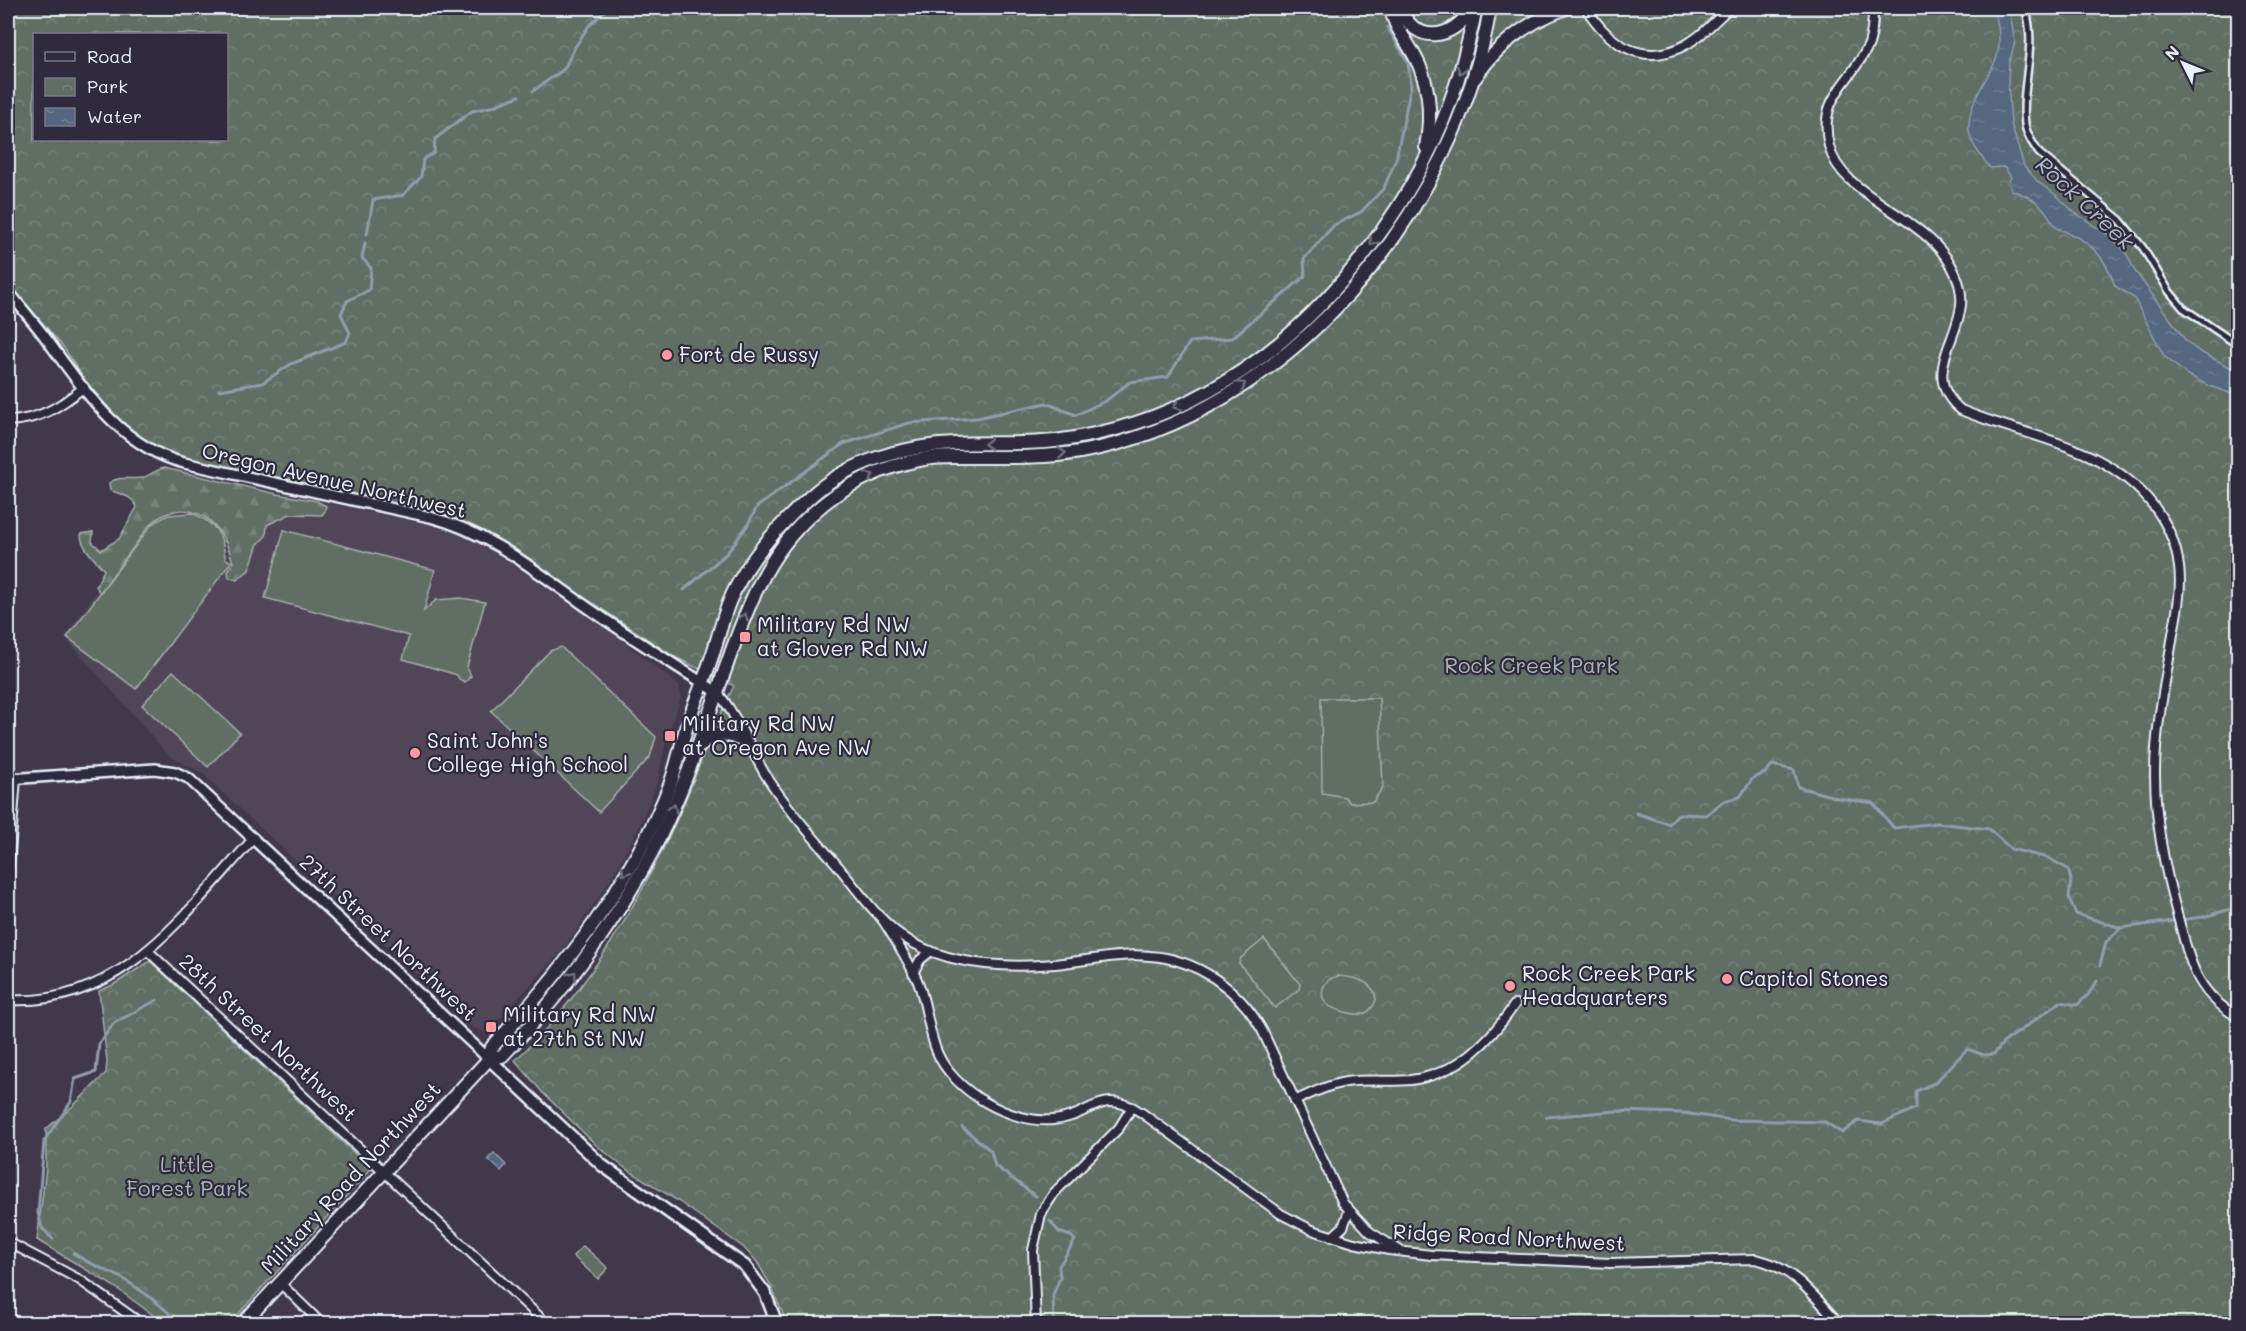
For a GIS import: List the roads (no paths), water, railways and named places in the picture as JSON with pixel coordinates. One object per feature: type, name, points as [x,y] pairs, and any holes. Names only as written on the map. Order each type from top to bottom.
[{"type":"main road","points":[[1391,8],[1397,27],[1414,54],[1425,80],[1429,116],[1422,165]]},
{"type":"main road","points":[[1400,8],[1414,28],[1429,34],[1438,34],[1458,27],[1474,8]]},
{"type":"main road","name":"Military Road Northwest","points":[[242,1323],[489,1059],[492,1047],[540,994],[579,943],[636,854],[670,784],[685,731],[731,599],[766,542],[816,492],[851,469],[899,452],[934,445],[1048,442],[1098,434],[1148,418],[1210,391],[1277,344],[1342,280],[1380,233],[1422,165],[1440,128],[1465,60],[1474,8]]},
{"type":"main road","name":"Military Road Northwest","points":[[489,1059],[502,1056],[563,989],[592,949],[626,895],[663,831],[699,747],[747,608],[774,557],[810,515],[846,488],[882,471],[924,459],[1079,452],[1138,437],[1216,402],[1289,350],[1346,295],[1385,251],[1429,180],[1467,95],[1490,8]]},
{"type":"main road","points":[[1467,95],[1475,76],[1509,40],[1540,18],[1566,8]]},
{"type":"main road","points":[[699,747],[707,738],[725,734],[736,736],[748,744]]},
{"type":"main road","name":"27th Street Northwest","points":[[489,1059],[603,1166],[745,1266],[765,1293],[777,1323]]},
{"type":"street","points":[[1586,8],[1597,24],[1616,42],[1631,50],[1648,54],[1668,51],[1689,42],[1730,8]]},
{"type":"street","points":[[1873,8],[1869,44],[1839,86],[1830,105],[1827,126],[1829,146],[1835,163],[1853,184],[1926,234],[1947,256],[1955,273],[1961,305],[1942,372],[1945,391],[1961,410],[2074,448],[2109,465],[2146,497],[2161,516],[2172,537],[2177,554],[2180,587],[2156,747],[2157,823],[2167,881],[2190,963],[2198,981],[2209,995],[2238,1017]]},
{"type":"street","points":[[2025,8],[2029,18],[2029,68],[2025,126],[2035,148],[2120,220],[2143,248],[2169,291],[2183,308],[2238,345]]},
{"type":"street","name":"Oregon Avenue Northwest","points":[[8,291],[84,387],[126,434],[146,448],[165,458],[430,517],[465,528],[504,550],[717,692]]},
{"type":"street","points":[[8,421],[41,416],[67,401],[84,387]]},
{"type":"street","points":[[717,692],[727,704],[748,744],[787,805],[882,919],[908,940],[931,951],[964,960],[1020,965],[1151,956],[1196,968],[1228,987],[1252,1012],[1262,1030],[1336,1190],[1349,1211],[1370,1232],[1403,1252]]},
{"type":"street","name":"27th Street Northwest","points":[[12,779],[155,768],[180,773],[254,838],[489,1059]]},
{"type":"street","points":[[8,877],[12,779]]},
{"type":"street","points":[[8,1000],[41,998],[78,991],[115,975],[148,951],[254,838]]},
{"type":"street","name":"Ridge Road Northwest","points":[[882,919],[913,973],[941,1061],[955,1080],[975,1096],[1021,1116],[1042,1120],[1066,1118],[1103,1102],[1118,1102],[1132,1107],[1281,1214],[1304,1226],[1370,1247],[1452,1257],[1626,1263],[1755,1259],[1770,1262],[1790,1273],[1840,1323]]},
{"type":"street","name":"28th Street Northwest","points":[[148,951],[547,1323]]},
{"type":"street","points":[[913,973],[920,960],[931,951]]},
{"type":"street","points":[[1295,1101],[1342,1083],[1413,1080],[1452,1066],[1484,1044],[1515,1004]]},
{"type":"street","points":[[1036,1323],[1033,1250],[1041,1214],[1054,1193],[1119,1128],[1132,1107]]},
{"type":"street","points":[[1332,1236],[1343,1227],[1349,1211]]},
{"type":"street","points":[[8,1242],[81,1280],[142,1323]]},
{"type":"street","points":[[280,1283],[322,1323]]},
{"type":"water","points":[[1993,8],[2009,8],[2015,42],[2009,63],[2008,81],[2011,124],[2024,166],[2038,182],[2074,212],[2108,235],[2125,251],[2135,271],[2186,341],[2200,352],[2238,371],[2238,396],[2207,385],[2186,374],[2164,356],[2134,298],[2115,286],[2106,265],[2094,249],[2077,237],[2056,228],[2043,208],[2027,196],[2011,190],[2009,181],[2011,177],[2004,167],[1990,168],[1977,151],[1970,136],[1969,122],[1973,104],[1997,56],[1999,35]]},
{"type":"water","points":[[494,1153],[506,1165],[501,1171],[488,1159]]},
{"type":"waterway","points":[[533,91],[564,69],[588,27],[608,8]]},
{"type":"waterway","points":[[684,590],[727,553],[747,526],[757,507],[843,444],[909,423],[977,418],[1046,403],[1076,415],[1107,400],[1130,382],[1168,377],[1190,342],[1232,338],[1305,276],[1304,259],[1334,225],[1361,212],[1384,188],[1396,159],[1411,85],[1408,62],[1387,27]]},
{"type":"waterway","points":[[367,234],[373,200],[403,195],[421,177],[423,159],[434,153],[435,139],[472,111],[491,107],[519,96]]},
{"type":"waterway","points":[[219,390],[262,383],[291,364],[346,342],[350,333],[341,314],[347,301],[369,290],[371,268],[362,258],[365,243]]},
{"type":"waterway","points":[[1636,813],[1669,824],[1678,814],[1706,815],[1724,801],[1740,797],[1753,778],[1765,773],[1772,765],[1794,770],[1798,787],[1838,798],[1873,803],[1894,828],[1937,823],[1989,829],[2011,849],[2048,858],[2068,869],[2071,880],[2069,898],[2076,914],[2121,928],[2203,917],[2238,907]]},
{"type":"waterway","points":[[2100,965],[2106,942],[2121,928]]},
{"type":"waterway","points":[[1546,1117],[1616,1111],[1683,1113],[1731,1120],[1825,1122],[1842,1133],[1858,1121],[1882,1124],[1916,1108],[1916,1091],[1935,1083],[1967,1049],[1984,1055],[1994,1054],[2003,1043],[2060,1002],[2077,1005],[2088,995],[2097,981]]},
{"type":"waterway","points":[[53,1239],[42,1228],[38,1213],[44,1141],[71,1102],[75,1079],[96,1072],[99,1044],[114,1023],[157,1000]]},
{"type":"waterway","points":[[962,1127],[991,1151],[995,1166],[1036,1196]]},
{"type":"waterway","points":[[1050,1221],[1059,1232],[1075,1240],[1059,1266],[1060,1278],[1053,1295],[1054,1324]]},
{"type":"waterway","points":[[73,1253],[136,1287],[180,1324]]},
{"type":"place","name":"Fort de Russy","points":[[667,355]]},
{"type":"place","name":"Military Rd NW at Glover Rd NW","points":[[745,637]]},
{"type":"place","name":"Military Rd NW at Oregon Ave NW","points":[[670,736]]},
{"type":"place","name":"Saint John's College High School","points":[[415,753]]},
{"type":"place","name":"Capitol Stones","points":[[1727,979]]},
{"type":"place","name":"Rock Creek Park Headquarters","points":[[1510,986]]},
{"type":"place","name":"Military Rd NW at 27th St NW","points":[[491,1027]]},
{"type":"water label","name":"Rock Creek","points":[[2085,203]]},
{"type":"park label","name":"Rock Creek Park","points":[[1531,666]]},
{"type":"park label","name":"Little Forest Park","points":[[187,1177]]}]
